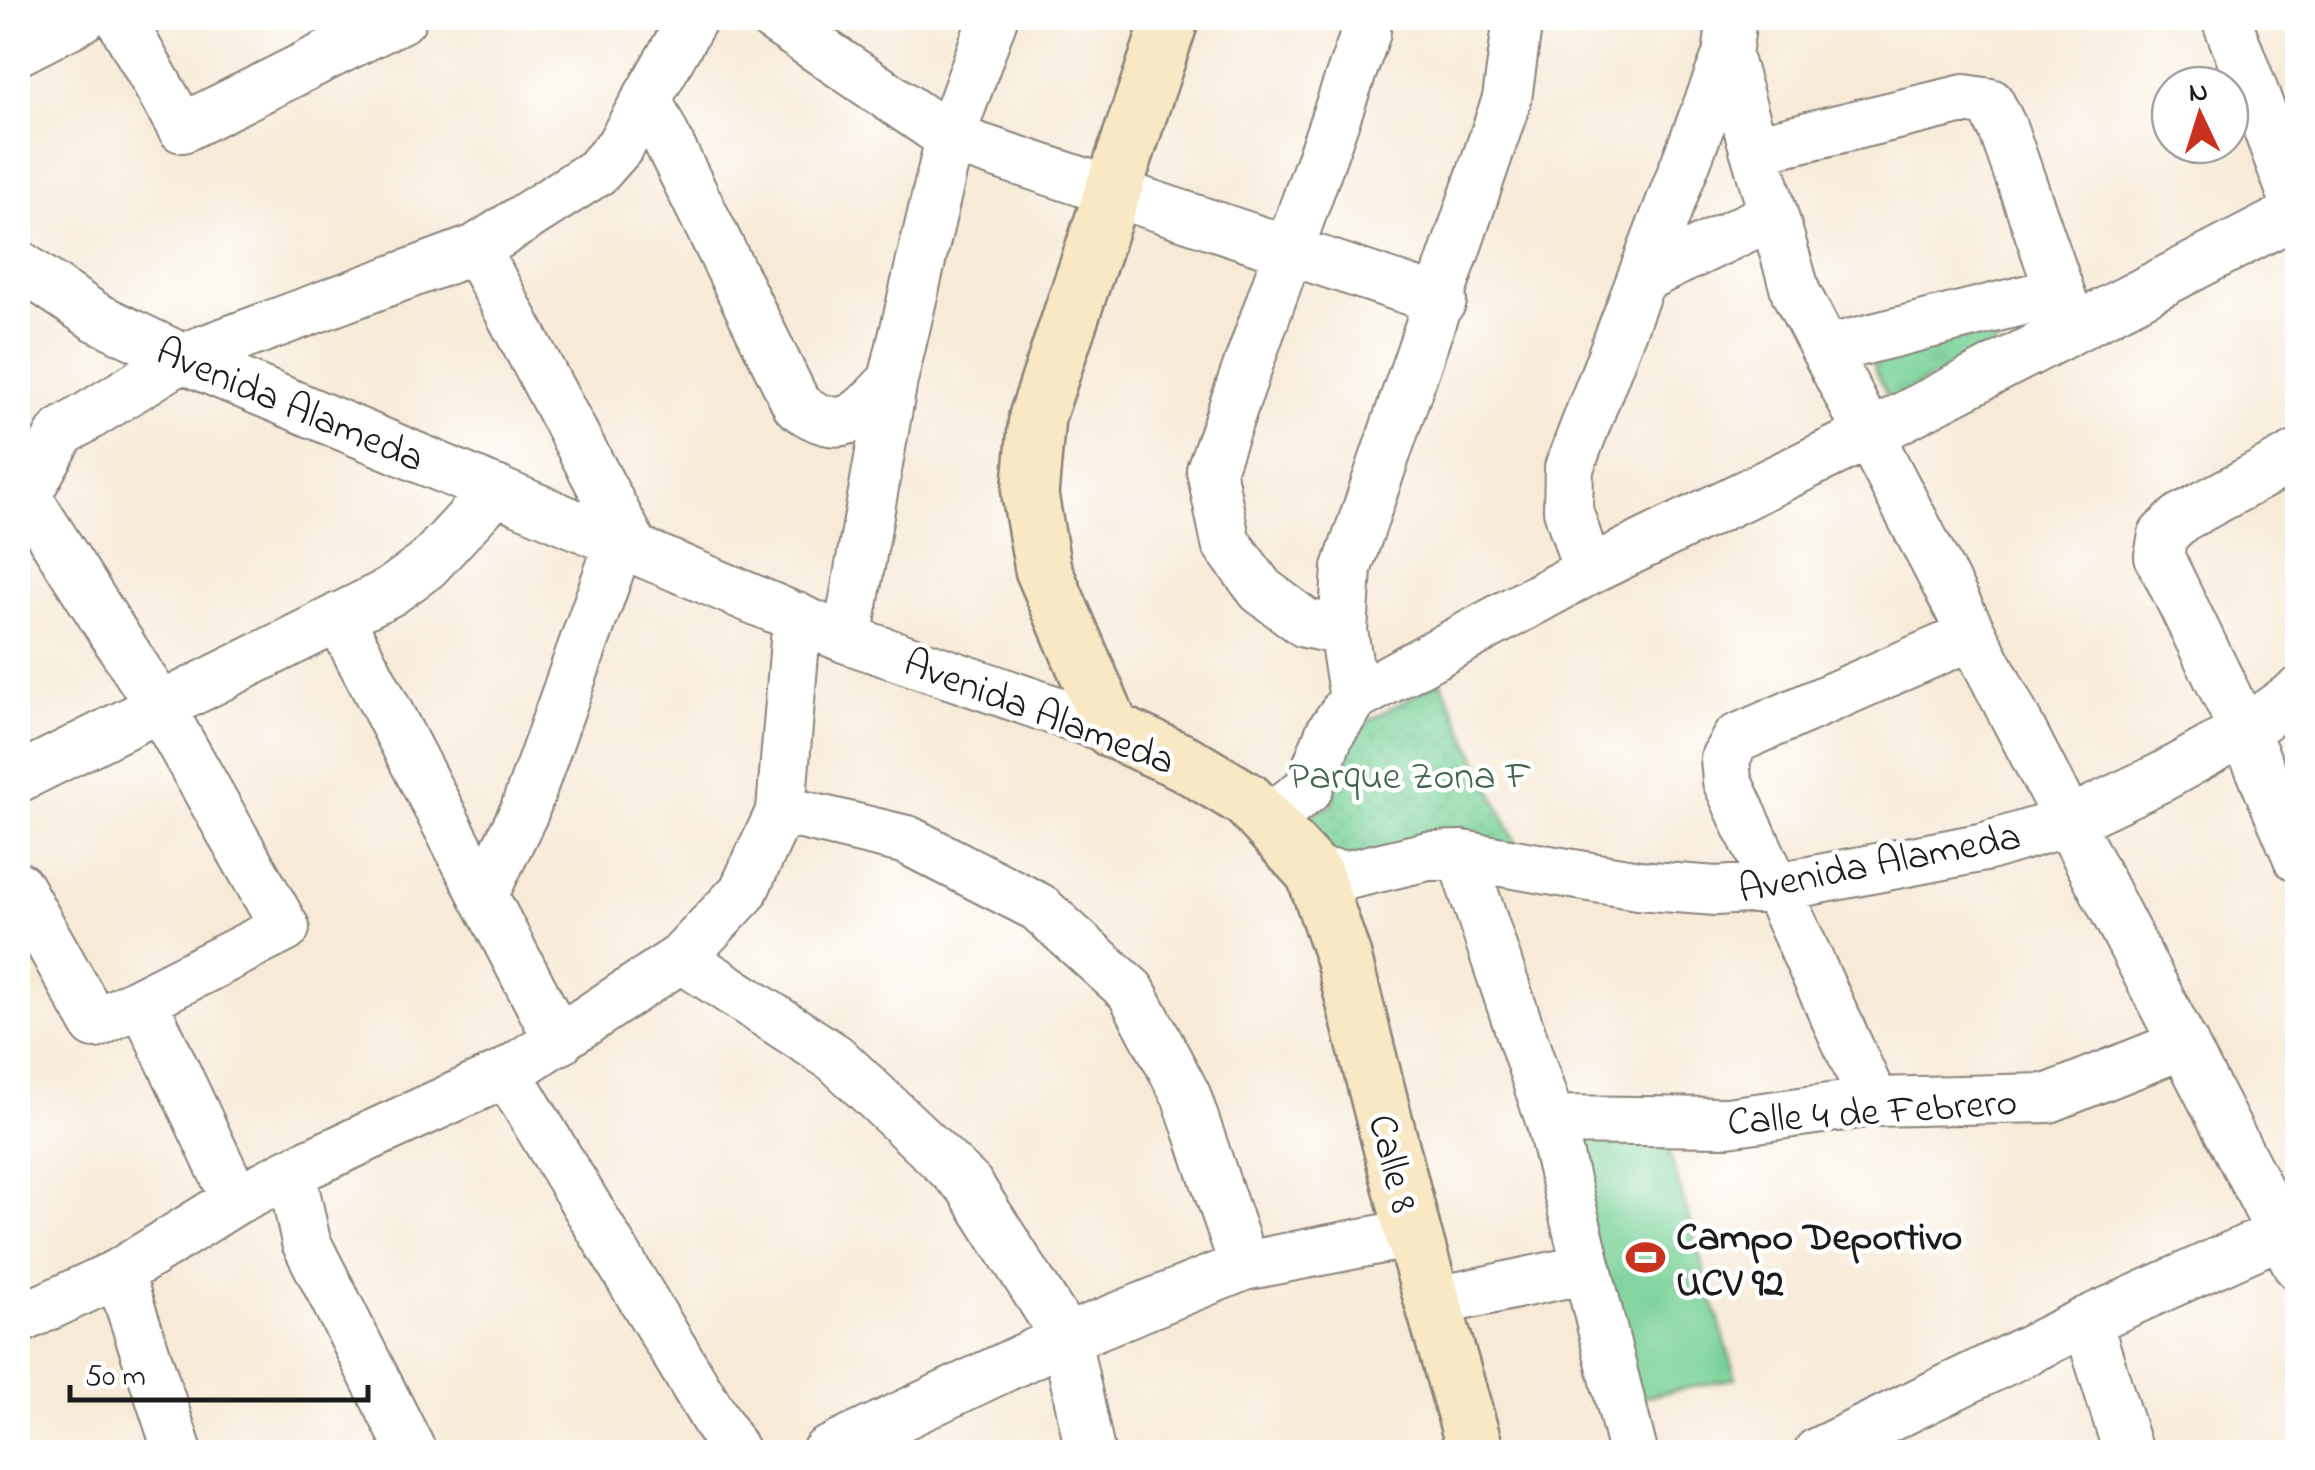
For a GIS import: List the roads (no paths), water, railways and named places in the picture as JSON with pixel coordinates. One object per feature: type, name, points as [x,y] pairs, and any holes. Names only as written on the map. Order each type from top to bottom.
[{"type":"street","points":[[18,51],[82,18]]},
{"type":"street","points":[[120,18],[182,128],[402,18]]},
{"type":"street","points":[[18,886],[95,1024],[285,928],[160,705],[22,498],[62,432],[182,358],[476,248],[598,171],[620,146],[693,18]]},
{"type":"street","points":[[773,18],[950,138],[1442,301]]},
{"type":"street","points":[[847,639],[893,380],[950,138],[993,18]]},
{"type":"street","points":[[1112,730],[1043,569],[1030,496],[1037,417],[1171,18]]},
{"type":"street","points":[[1354,698],[1343,631],[1352,551],[1442,301],[1507,99],[1518,18]]},
{"type":"street","points":[[1268,820],[1308,789],[1330,734],[1354,698],[1588,571],[1868,436],[2065,310],[2298,210],[2237,21]]},
{"type":"street","points":[[1343,631],[1305,622],[1261,590],[1226,542],[1211,470],[1366,32]]},
{"type":"street","points":[[1729,36],[1754,148],[1796,293],[2067,822],[2293,1242],[2087,1321],[1818,1452]]},
{"type":"street","points":[[1588,571],[1568,510],[1569,468],[1646,276],[1729,36]]},
{"type":"street","points":[[647,99],[797,405],[820,421],[836,423],[859,416],[893,380]]},
{"type":"street","points":[[1754,148],[1964,99],[1990,103],[2004,129],[2065,310]]},
{"type":"street","points":[[1646,276],[1774,216]]},
{"type":"street","points":[[476,248],[626,543],[524,812],[482,896]]},
{"type":"street","name":"Avenida Alameda","points":[[18,264],[96,317],[182,358],[847,639],[1112,730],[1185,764],[1248,800],[1314,873],[1348,875],[1428,856],[1461,856],[1638,885],[1716,891],[1778,887],[1984,847],[2067,822],[2162,777],[2244,731],[2298,692]]},
{"type":"street","points":[[1824,350],[2065,310]]},
{"type":"street","points":[[2298,455],[2181,518],[2163,535],[2159,556],[2244,731],[2298,858]]},
{"type":"street","points":[[18,778],[390,592],[426,566],[496,490]]},
{"type":"street","points":[[339,616],[559,1041]]},
{"type":"street","points":[[18,1320],[119,1273],[236,1200],[291,1172],[507,1072],[681,958],[743,892],[780,810],[797,617]]},
{"type":"street","points":[[1874,1102],[1727,780],[1724,758],[1736,740],[1971,636]]},
{"type":"street","points":[[780,810],[907,840],[1022,898],[1038,907],[1131,990],[1186,1095],[1244,1266]]},
{"type":"street","points":[[1461,856],[1550,1120],[1632,1452]]},
{"type":"street","name":"Calle 8","points":[[1314,873],[1342,956],[1476,1452]]},
{"type":"street","points":[[681,958],[835,1058],[968,1186],[1066,1338],[1090,1452]]},
{"type":"street","points":[[143,1002],[236,1200]]},
{"type":"street","name":"Calle 4 de Febrero","points":[[1550,1120],[1726,1122],[1874,1102],[2049,1098],[2184,1044]]},
{"type":"street","points":[[507,1072],[735,1452]]},
{"type":"street","points":[[291,1172],[306,1242],[412,1452]]},
{"type":"street","points":[[826,1452],[1066,1338],[1244,1266],[1414,1233]]},
{"type":"street","points":[[1433,1302],[1586,1270]]},
{"type":"street","points":[[119,1273],[178,1452]]},
{"type":"street","points":[[2087,1321],[2128,1452]]},
{"type":"place","name":"Campo Deportivo UCV 92","points":[[1646,1258]]},
{"type":"park label","name":"Parque Zona F","points":[[1410,774]]}]
